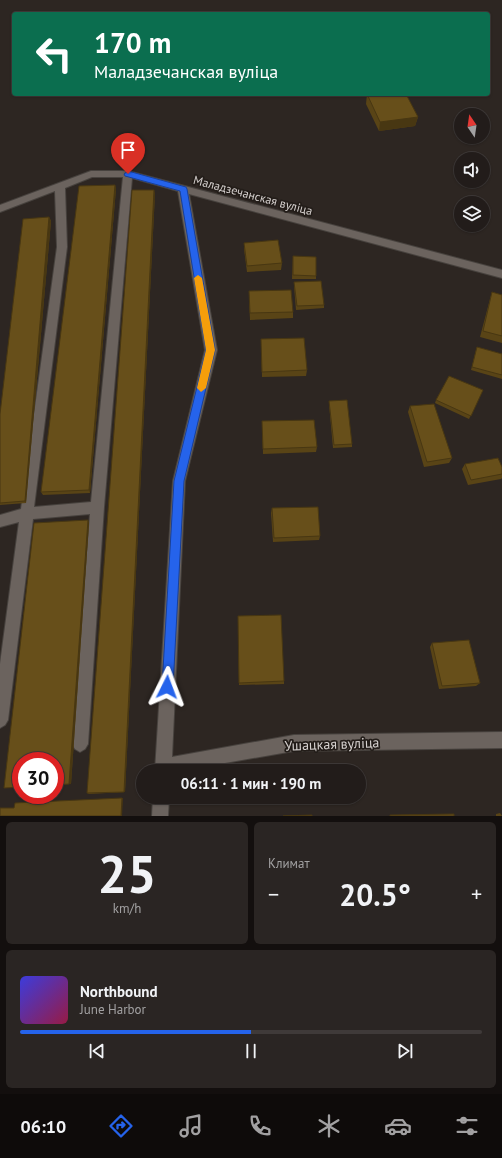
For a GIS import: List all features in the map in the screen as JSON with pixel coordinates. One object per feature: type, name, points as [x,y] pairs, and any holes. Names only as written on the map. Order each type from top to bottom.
[{"type":"street","name":"Маладзечанская вуліца","points":[[0,209],[91,174],[128,174],[502,274]]},
{"type":"street","points":[[80,744],[97,507],[128,174]]},
{"type":"street","points":[[0,720],[62,247],[60,185]]},
{"type":"street","name":"Ушацкая вуліца","points":[[163,764],[179,481],[211,350],[183,189]]},
{"type":"street","points":[[0,521],[27,514],[97,507]]},
{"type":"street","name":"Ушацкая вуліца","points":[[188,764],[294,743],[502,740]]},
{"type":"street","points":[[160,816],[161,804]]},
{"type":"building","points":[[368,96],[407,96],[418,117],[380,122]]},
{"type":"building","points":[[115,185],[89,490],[41,492],[79,186]]},
{"type":"building","points":[[132,190],[154,190],[124,792],[87,793]]},
{"type":"building","points":[[49,217],[25,501],[0,503],[0,414],[23,219]]},
{"type":"building","points":[[278,240],[282,263],[247,266],[244,243]]},
{"type":"building","points":[[293,256],[316,257],[316,276],[293,275]]},
{"type":"building","points":[[321,281],[324,305],[297,306],[294,282]]},
{"type":"building","points":[[291,290],[293,312],[250,313],[249,291]]},
{"type":"building","points":[[492,292],[502,295],[502,336],[483,331]]},
{"type":"building","points":[[304,338],[307,370],[262,372],[261,339]]},
{"type":"building","points":[[477,347],[502,354],[502,375],[472,367]]},
{"type":"building","points":[[449,376],[483,390],[471,416],[436,400]]},
{"type":"building","points":[[347,400],[352,444],[334,445],[329,401]]},
{"type":"building","points":[[434,404],[452,458],[427,462],[410,406]]},
{"type":"building","points":[[314,420],[317,447],[263,449],[262,421]]},
{"type":"building","points":[[498,458],[502,467],[502,474],[471,480],[465,464]]},
{"type":"building","points":[[318,507],[320,536],[274,538],[272,508]]},
{"type":"building","points":[[88,520],[69,784],[64,784],[64,752],[12,752],[12,788],[4,788],[34,523]]},
{"type":"building","points":[[281,615],[284,681],[239,683],[238,616]]},
{"type":"building","points":[[469,640],[480,683],[442,686],[432,643]]},
{"type":"building","points":[[122,798],[121,816],[0,816],[0,808],[14,808],[15,804],[64,804],[64,801]]},
{"type":"building","points":[[454,814],[454,816],[390,816],[390,815]]},
{"type":"building","points":[[312,815],[312,816],[283,816]]},
{"type":"slow traffic","points":[[198,278],[211,350],[201,388]]},
{"type":"route","points":[[128,174],[183,189],[211,350],[179,481],[167,687]]}]
